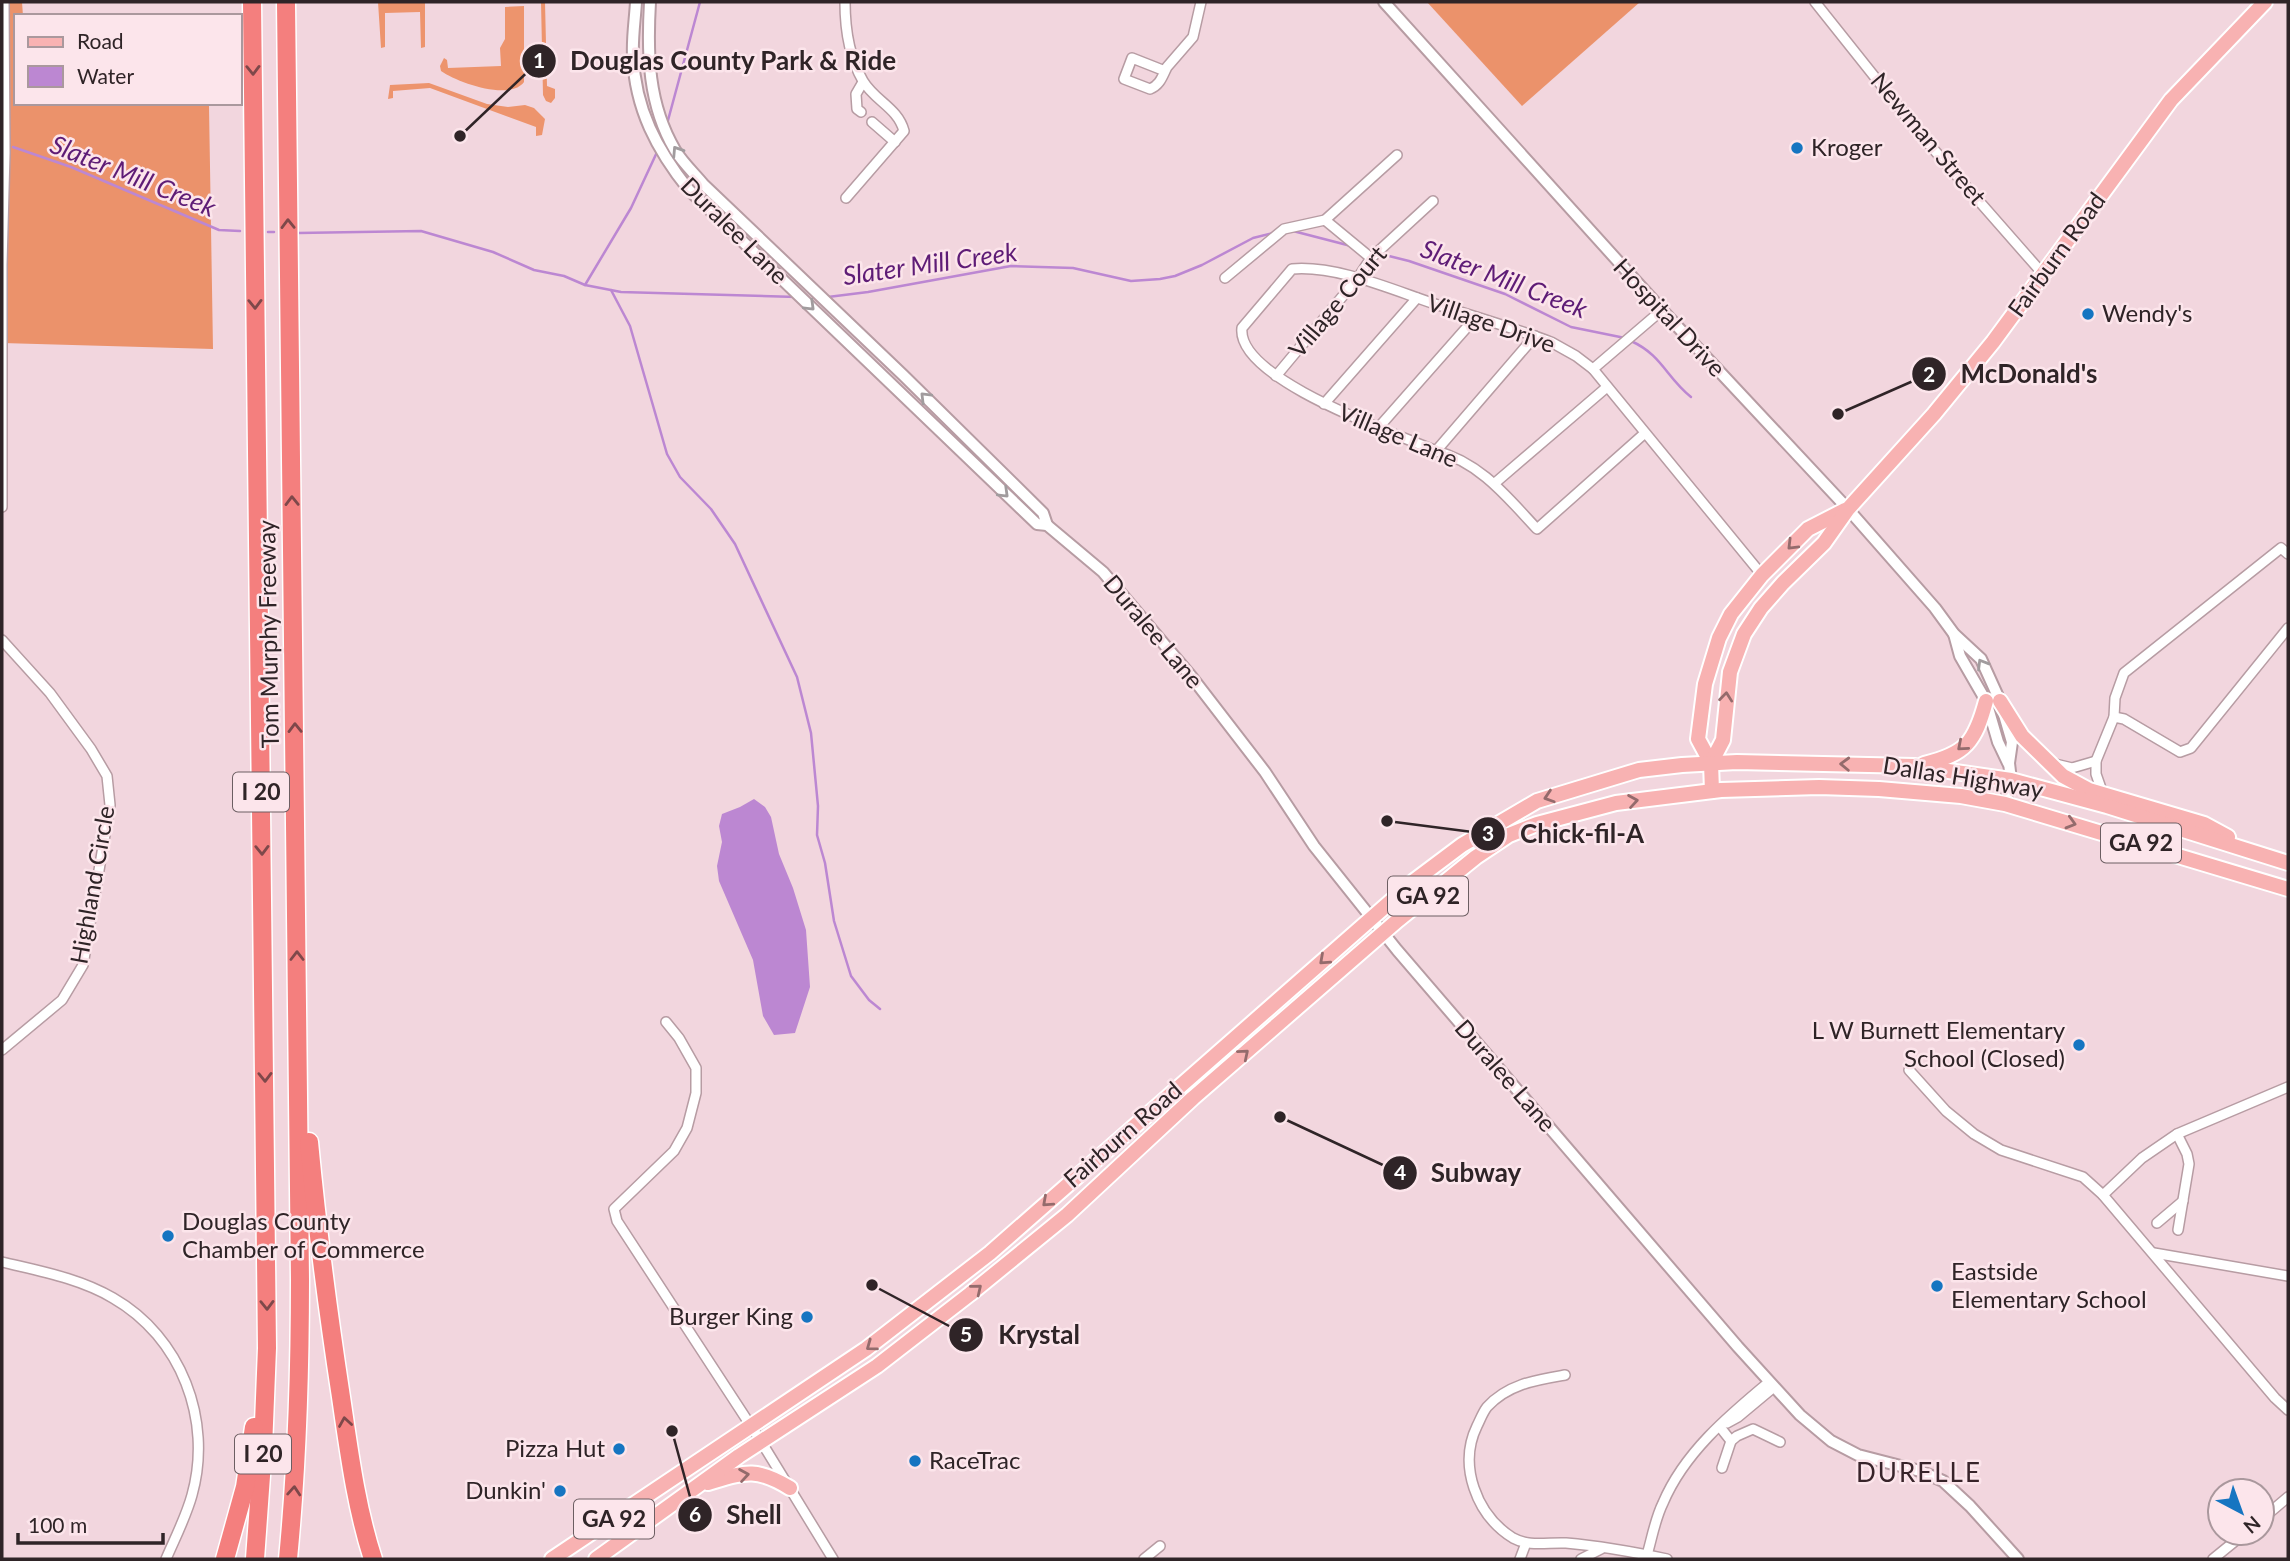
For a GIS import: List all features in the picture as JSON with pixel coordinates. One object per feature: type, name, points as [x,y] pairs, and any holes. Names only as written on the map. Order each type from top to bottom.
[{"type":"highway","name":"Tom Murphy Freeway","points":[[252,2],[267,1348],[255,1559]]},
{"type":"highway","name":"Tom Murphy Freeway","points":[[286,2],[300,1386],[295,1492],[288,1559]]},
{"type":"highway","points":[[298,1024],[321,1264],[356,1489],[373,1559]]},
{"type":"highway","points":[[225,1559],[244,1487],[267,1348]]},
{"type":"main road","name":"Fairburn Road","points":[[1711,763],[1723,740],[1730,672],[1744,634],[1761,608],[1824,543],[1848,509],[1939,408],[1993,342],[2171,100],[2266,2]]},
{"type":"main road","name":"Fairburn Road","points":[[596,1559],[738,1456],[762,1443],[877,1366],[1067,1215],[1193,1098],[1476,857],[1509,835],[1537,824],[1616,803],[1712,791],[1711,763],[1698,740],[1703,697],[1718,638],[1731,614],[1762,575],[1808,529],[1848,509]]},
{"type":"main road","points":[[1914,766],[1945,759],[1961,750],[1978,731],[1993,701],[2022,736],[2063,776],[2089,790],[2204,824],[2257,853]]},
{"type":"main road","name":"Fairburn Road","points":[[552,1559],[866,1349],[968,1271],[1445,856],[1537,801],[1639,771],[1711,763]]},
{"type":"main road","name":"Dallas Highway","points":[[1711,763],[1914,766],[2011,780],[2107,806],[2288,863]]},
{"type":"main road","name":"Dallas Highway","points":[[1712,791],[1819,787],[1961,796],[2006,804],[2288,889]]},
{"type":"main road","points":[[697,1487],[756,1472],[790,1488]]},
{"type":"street","points":[[2,507],[4,2]]},
{"type":"street","name":"Duralee Lane","points":[[636,2],[633,56],[645,121],[667,162],[689,190],[1037,524],[1047,525]]},
{"type":"street","name":"Duralee Lane","points":[[650,2],[648,44],[654,102],[676,152],[703,184],[1043,513],[1047,525],[1103,572],[1191,676],[1257,761],[1314,846],[1371,918],[1800,1415],[1831,1441],[1858,1455],[1920,1471],[1942,1481],[1970,1506],[2018,1559]]},
{"type":"street","points":[[845,2],[846,34],[863,82],[901,119],[904,131],[846,198]]},
{"type":"street","points":[[1165,71],[1132,58],[1124,79],[1150,89],[1157,86],[1165,71],[1193,37],[1201,2]]},
{"type":"street","name":"Hospital Drive","points":[[1384,2],[1662,310],[1848,509],[1936,608],[1954,634],[1981,659],[1993,701],[2012,741],[2009,763],[2011,780],[2006,804]]},
{"type":"street","name":"Newman Street","points":[[1815,2],[1922,135],[2043,274]]},
{"type":"street","points":[[861,112],[857,109],[856,94],[863,82]]},
{"type":"street","points":[[872,122],[895,142]]},
{"type":"street","points":[[1225,278],[1284,229],[1325,220],[1396,155]]},
{"type":"street","name":"Village Court","points":[[1276,376],[1357,279],[1371,258],[1433,201]]},
{"type":"street","points":[[1325,220],[1371,258]]},
{"type":"street","name":"Village Drive","points":[[1241,337],[1242,328],[1292,269],[1320,269],[1357,279],[1535,336],[1576,356],[1593,369],[1762,575]]},
{"type":"street","points":[[1324,404],[1417,298]]},
{"type":"street","points":[[1593,369],[1662,310]]},
{"type":"street","points":[[1379,427],[1476,317]]},
{"type":"street","points":[[1437,451],[1535,336]]},
{"type":"street","name":"Village Lane","points":[[1241,337],[1245,346],[1276,376],[1324,404],[1452,455],[1495,483],[1537,530],[1644,433]]},
{"type":"street","points":[[1495,483],[1607,387]]},
{"type":"street","points":[[2103,794],[2096,774],[2096,761],[2114,717],[2115,698],[2124,673],[2281,548],[2288,554]]},
{"type":"street","points":[[2114,717],[2123,719],[2179,752],[2191,748],[2288,628]]},
{"type":"street","name":"Hospital Drive","points":[[1954,634],[1960,656],[1993,701]]},
{"type":"street","name":"Highland Circle","points":[[2,640],[50,693],[92,749],[107,776],[110,805],[83,965],[62,1000],[2,1051]]},
{"type":"street","points":[[2047,762],[2072,768],[2096,761]]},
{"type":"street","points":[[666,1022],[680,1038],[696,1069],[696,1093],[687,1128],[674,1151],[614,1209],[617,1221],[752,1427],[833,1559]]},
{"type":"street","points":[[1909,1070],[1946,1111],[1974,1134],[2001,1150],[2076,1174],[2103,1195],[2288,1410]]},
{"type":"street","points":[[2103,1195],[2142,1158],[2177,1134],[2288,1087]]},
{"type":"street","points":[[2177,1134],[2189,1164],[2178,1230]]},
{"type":"street","points":[[2157,1223],[2183,1201]]},
{"type":"street","points":[[2154,1253],[2288,1276]]},
{"type":"street","points":[[2,1262],[67,1278],[113,1297],[140,1317],[161,1338],[180,1367],[192,1397],[198,1430],[198,1460],[192,1495],[166,1559]]},
{"type":"street","points":[[1565,1375],[1527,1382],[1512,1388],[1486,1408],[1470,1442],[1469,1470],[1479,1503],[1494,1523],[1514,1538],[1526,1543],[1565,1543],[1667,1559]]},
{"type":"street","points":[[1647,1555],[1662,1504],[1693,1454],[1720,1427],[1738,1417],[1771,1384]]},
{"type":"street","points":[[1720,1427],[1731,1441]]},
{"type":"street","points":[[1722,1468],[1731,1441],[1737,1436],[1753,1429],[1780,1442]]},
{"type":"street","points":[[1520,1559],[1526,1543]]},
{"type":"street","points":[[1144,1559],[1160,1546]]},
{"type":"street","points":[[2213,1559],[2228,1547]]},
{"type":"street","points":[[1581,1559],[1602,1548]]},
{"type":"shaded area","points":[[2,2],[22,2],[23,14],[14,14],[14,105],[209,106],[213,349],[2,343]]},
{"type":"shaded area","points":[[378,2],[425,2],[425,47],[421,48],[420,12],[385,13],[385,47],[381,48]]},
{"type":"shaded area","points":[[541,2],[545,2],[547,86],[555,89],[555,98],[551,103],[546,101],[543,95]]},
{"type":"shaded area","points":[[1427,2],[1640,2],[1522,106]]},
{"type":"shaded area","points":[[524,6],[524,82],[508,90],[496,90],[471,85],[441,71],[444,58],[448,68],[501,66],[500,48],[505,39],[505,7]]},
{"type":"shaded area","points":[[429,83],[487,104],[508,107],[525,105],[534,108],[545,119],[542,135],[536,136],[536,127],[430,88],[393,91],[393,98],[388,99],[390,85]]},
{"type":"water","points":[[754,799],[765,807],[771,817],[779,854],[806,930],[810,987],[795,1033],[774,1035],[763,1016],[753,960],[719,881],[717,866],[722,842],[719,826],[722,814]]},
{"type":"waterway","points":[[667,124],[700,2]]},
{"type":"waterway","name":"Slater Mill Creek","points":[[13,147],[71,167],[219,230],[240,231]]},
{"type":"waterway","points":[[585,285],[631,208],[658,150]]},
{"type":"waterway","name":"Slater Mill Creek","points":[[298,233],[421,231],[493,252],[534,270],[621,292],[797,297]]},
{"type":"waterway","name":"Slater Mill Creek","points":[[1293,231],[1351,246]]},
{"type":"waterway","name":"Slater Mill Creek","points":[[268,232],[274,232]]},
{"type":"waterway","name":"Slater Mill Creek","points":[[828,297],[1011,266],[1073,268],[1131,281],[1160,279],[1202,265],[1253,238],[1273,233]]},
{"type":"waterway","name":"Slater Mill Creek","points":[[1381,254],[1505,294],[1571,327],[1625,338]]},
{"type":"waterway","points":[[611,290],[630,326],[667,454],[680,477],[711,509],[735,544],[797,677],[811,733],[818,806],[817,835],[825,863],[834,921],[851,976],[869,1000],[880,1009]]},
{"type":"waterway","name":"Slater Mill Creek","points":[[1631,341],[1650,353],[1691,397]]},
{"type":"place","name":"Douglas County Park & Ride","points":[[460,136]]},
{"type":"place","name":"Kroger","points":[[1797,148]]},
{"type":"place","name":"Wendy's","points":[[2088,314]]},
{"type":"place","name":"McDonald's","points":[[1838,414]]},
{"type":"place","name":"Chick-fil-A","points":[[1387,821]]},
{"type":"place","name":"L W Burnett Elementary School (Closed)","points":[[2079,1045]]},
{"type":"place","name":"Subway","points":[[1280,1117]]},
{"type":"place","name":"Douglas County Chamber of Commerce","points":[[168,1236]]},
{"type":"place","name":"Krystal","points":[[872,1285]]},
{"type":"place","name":"Eastside Elementary School","points":[[1937,1286]]},
{"type":"place","name":"Burger King","points":[[807,1317]]},
{"type":"place","name":"Shell","points":[[672,1431]]},
{"type":"place","name":"Pizza Hut","points":[[619,1449]]},
{"type":"place","name":"RaceTrac","points":[[915,1461]]},
{"type":"place","name":"Dunkin'","points":[[560,1491]]},
{"type":"district","name":"DURELLE","points":[[1919,1473]]}]
